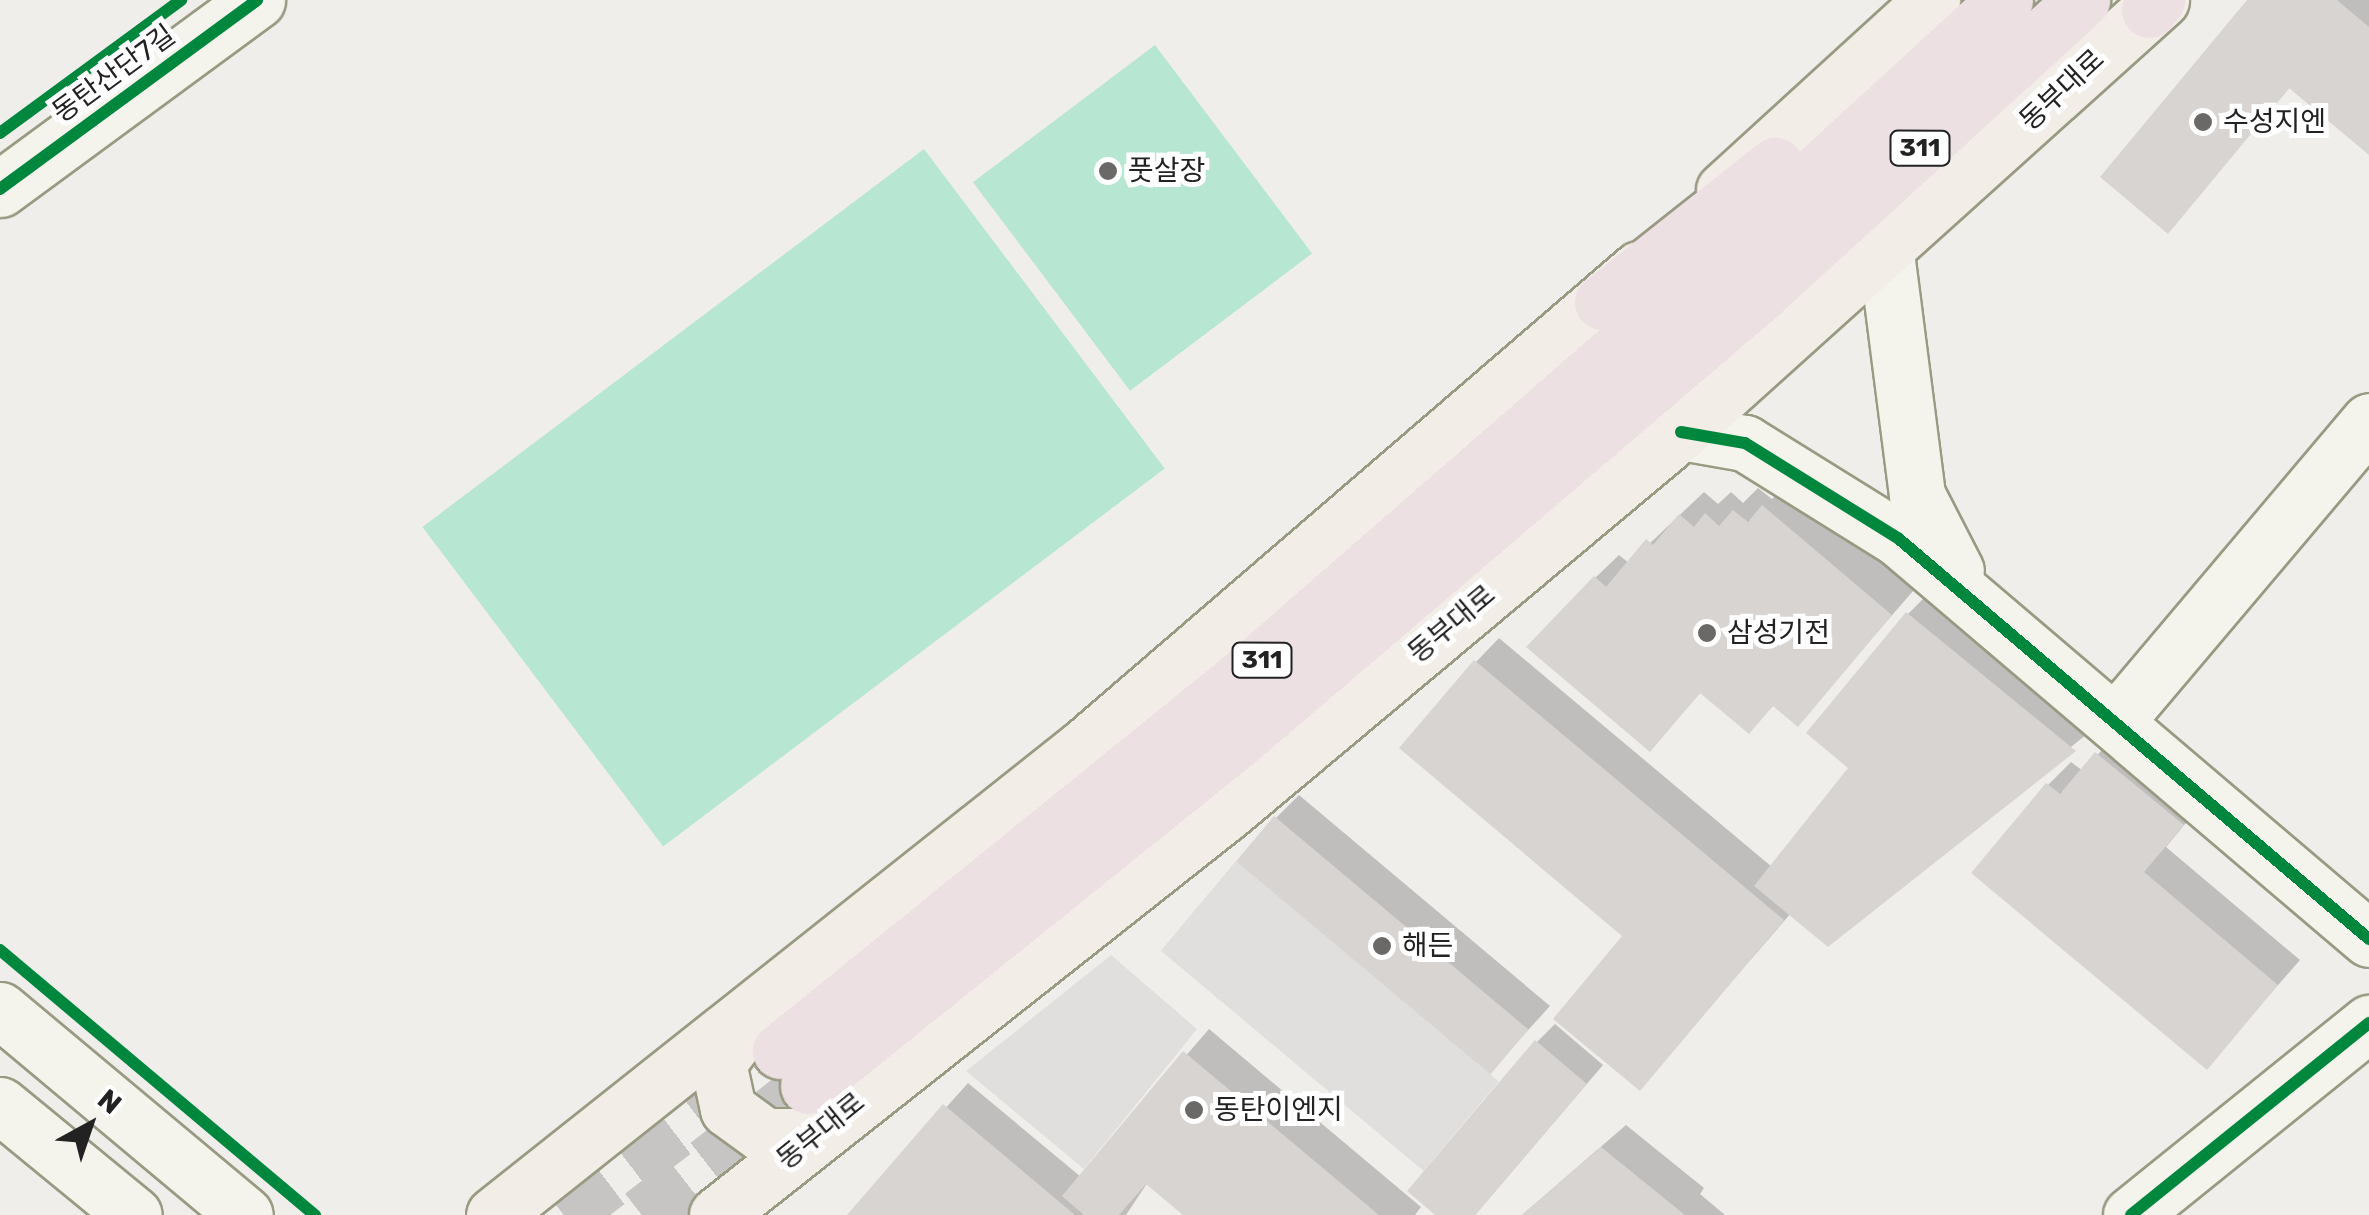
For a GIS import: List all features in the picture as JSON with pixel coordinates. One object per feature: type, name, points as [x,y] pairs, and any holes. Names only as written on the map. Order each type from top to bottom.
[{"type":"highway","points":[[1602,302],[1784,158],[1954,0]]},
{"type":"highway","name":"동부대로","points":[[789,1072],[1730,252],[2005,0]]},
{"type":"highway","name":"동부대로","points":[[789,1072],[1238,740],[1758,296],[2082,0]]},
{"type":"main road","name":"동부대로","points":[[717,1215],[789,1072],[1085,746],[1602,302],[1932,0]]},
{"type":"main road","name":"동부대로","points":[[494,1215],[789,1072],[1227,812],[1681,432],[1886,253],[2155,3]]},
{"type":"street","name":"동탄산단7길","points":[[0,189],[257,0]]},
{"type":"street","points":[[1886,253],[1916,494],[1976,604]]},
{"type":"street","points":[[2115,722],[2369,421]]},
{"type":"street","points":[[1681,432],[1745,442],[1899,539],[2369,938]]},
{"type":"street","points":[[2131,1215],[2369,1022],[2357,984],[2369,962]]},
{"type":"street","points":[[0,1010],[245,1215]]},
{"type":"street","points":[[0,1105],[134,1215]]},
{"type":"green space","points":[[1155,45],[1312,253],[1130,391],[973,182]]},
{"type":"green space","points":[[924,149],[1165,468],[663,846],[422,527]]},
{"type":"shaded area","points":[[1236,861],[1499,1081],[1424,1171],[1161,951]]},
{"type":"shaded area","points":[[1111,955],[1197,1029],[1084,1169],[966,1071]]},
{"type":"building","name":"수성지엔","points":[[2247,0],[2337,0],[2369,27],[2369,155],[2289,88],[2168,234],[2100,177]]},
{"type":"building","name":"삼성기전","points":[[1762,505],[1892,615],[1798,727],[1773,706],[1749,734],[1700,693],[1650,752],[1526,647],[1594,576],[1606,587],[1646,539],[1653,545],[1679,514],[1694,527],[1705,513],[1719,526],[1733,510],[1748,522]]},
{"type":"building","name":"삼성기전","points":[[1906,612],[2076,751],[1828,947],[1754,886],[1848,768],[1806,733]]},
{"type":"building","points":[[1474,660],[1784,920],[1640,1091],[1553,1019],[1622,936],[1399,748]]},
{"type":"building","points":[[2095,752],[2184,825],[2144,872],[2278,985],[2207,1070],[1971,873],[2046,783],[2060,794]]},
{"type":"building","name":"해든","points":[[1274,816],[1528,1029],[1490,1075],[1236,861]]},
{"type":"building","points":[[1535,1040],[1587,1084],[1475,1215],[1435,1215],[1407,1191]]},
{"type":"building","name":"동탄이엔지","points":[[1183,1051],[1379,1215],[1183,1215],[1146,1184],[1119,1215],[1084,1215],[1062,1196]]},
{"type":"building","points":[[943,1104],[1075,1215],[847,1215]]},
{"type":"building","points":[[1601,1147],[1685,1215],[1522,1215]]},
{"type":"tunnel","points":[[564,1215],[780,1051]]},
{"type":"tunnel","points":[[642,1215],[808,1086]]},
{"type":"cycle path","points":[[0,133],[181,0]]},
{"type":"cycle path","points":[[0,189],[257,0]]},
{"type":"cycle path","points":[[1681,432],[1745,443],[1899,539],[2369,939]]},
{"type":"cycle path","points":[[0,950],[315,1215]]},
{"type":"cycle path","points":[[2131,1215],[2369,1023]]},
{"type":"place","name":"수성지엔","points":[[2203,122]]},
{"type":"place","name":"풋살장","points":[[1108,171]]},
{"type":"place","name":"삼성기전","points":[[1707,633]]},
{"type":"place","name":"해든","points":[[1382,946]]},
{"type":"place","name":"동탄이엔지","points":[[1194,1110]]}]
